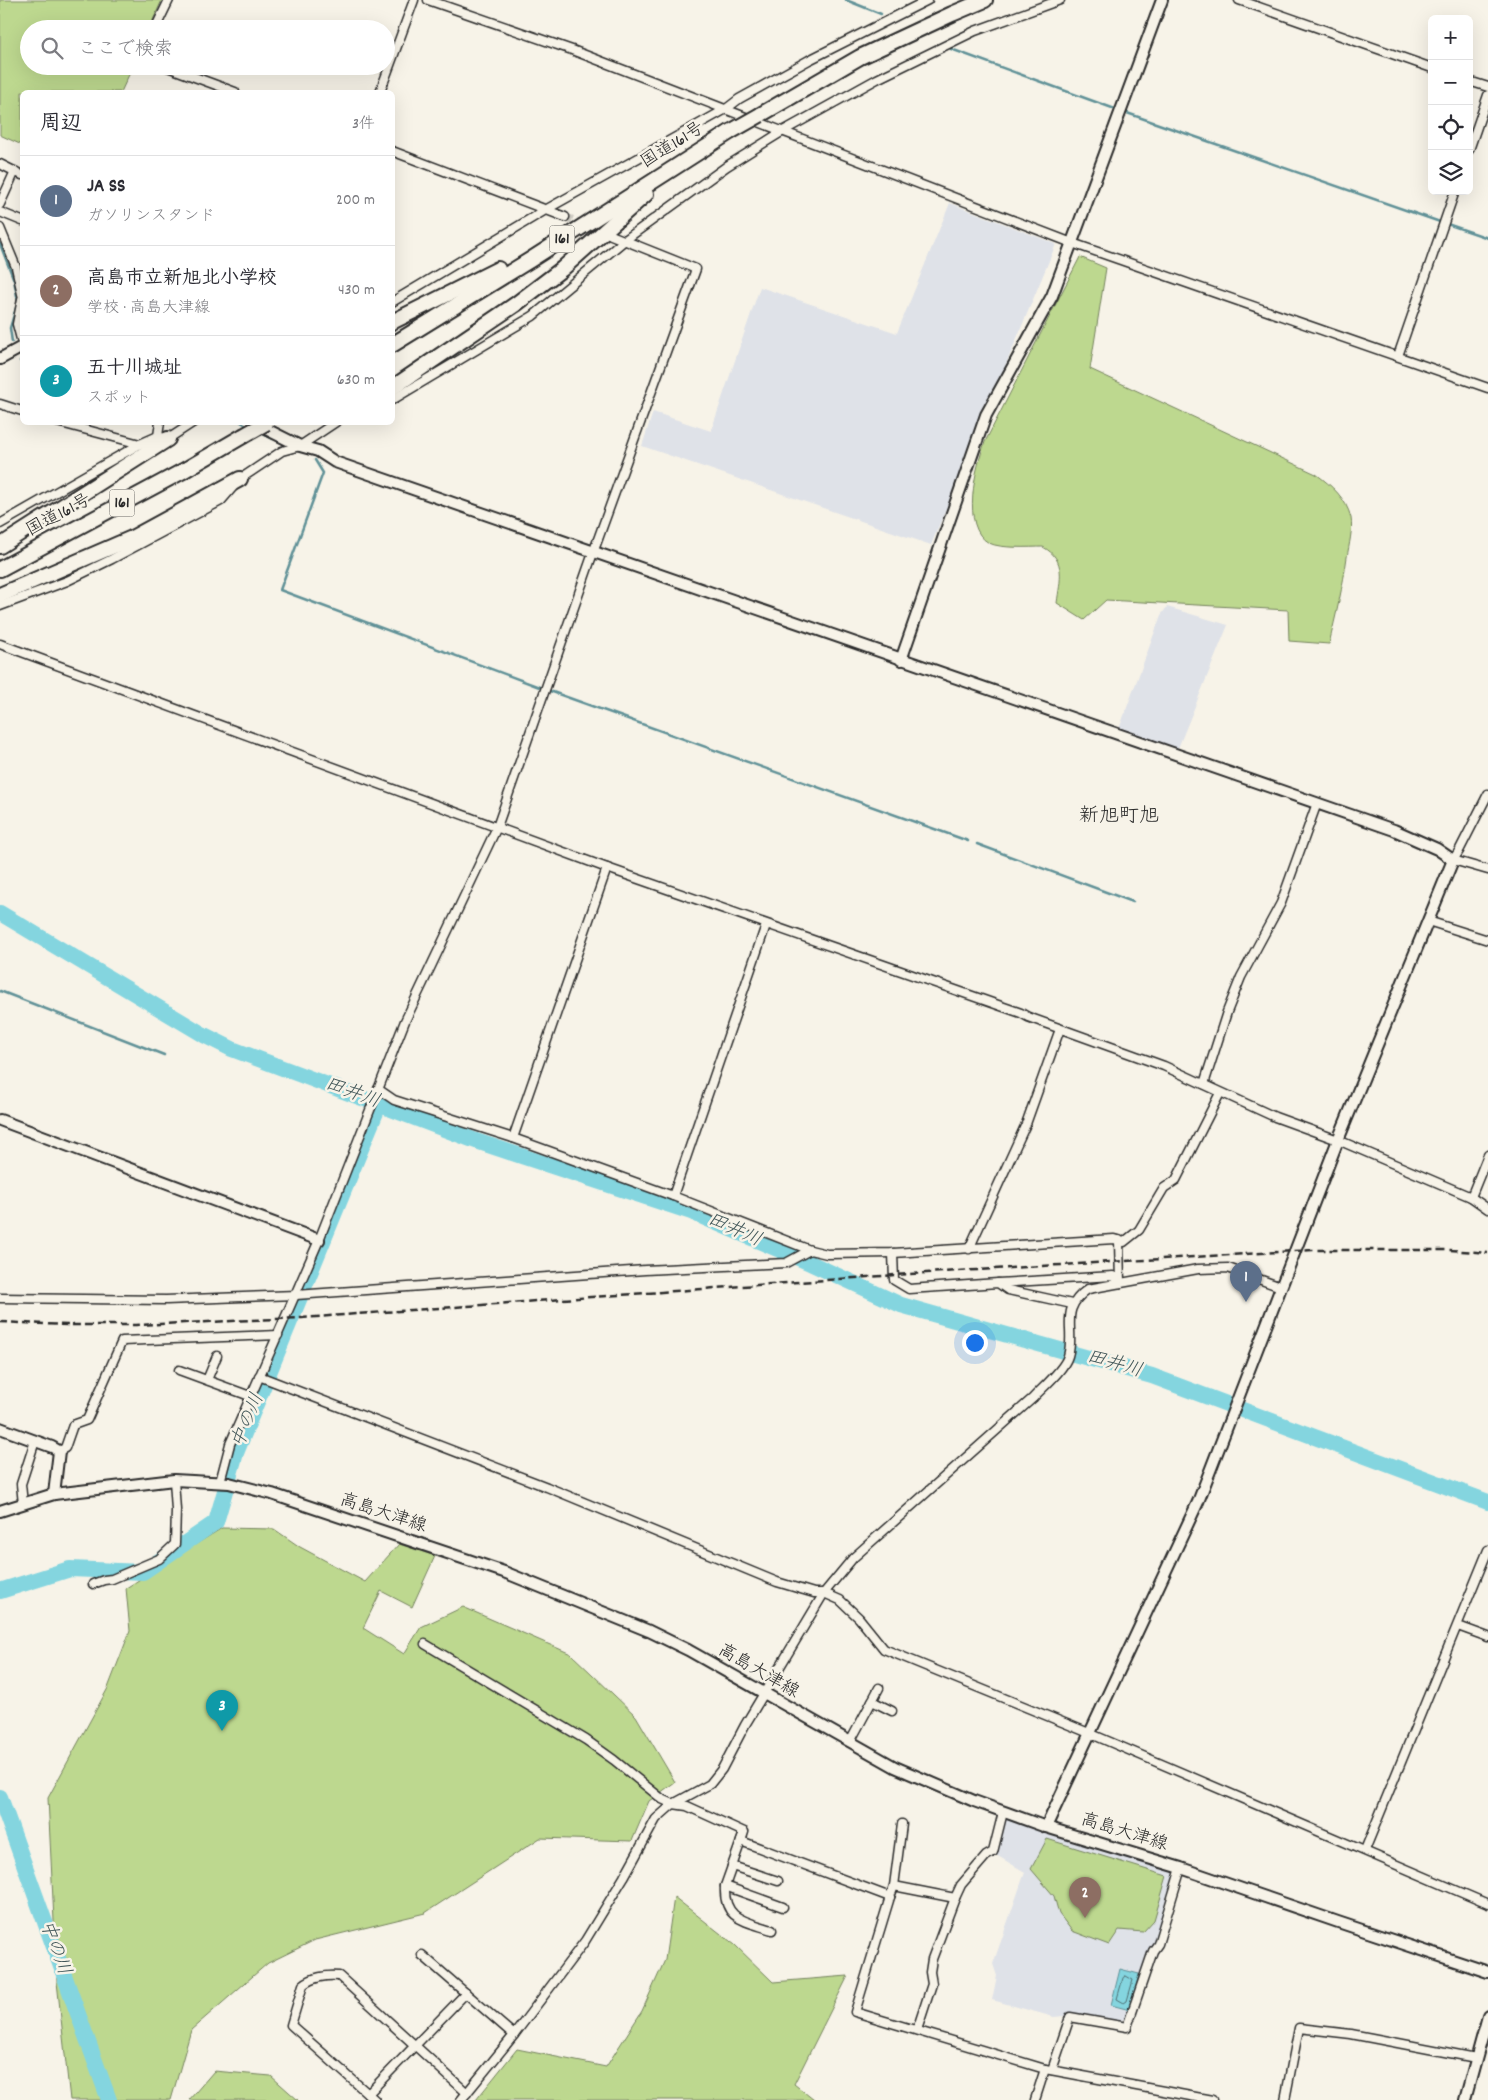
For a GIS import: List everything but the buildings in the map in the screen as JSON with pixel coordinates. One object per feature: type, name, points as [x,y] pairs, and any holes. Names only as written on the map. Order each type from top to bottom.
[{"type":"highway","name":"国道161号","points":[[395,343],[730,132],[860,57],[985,0]]},
{"type":"highway","points":[[395,321],[484,277],[636,185],[682,163]]},
{"type":"highway","points":[[395,386],[516,304],[562,269],[616,218],[682,163]]},
{"type":"highway","name":"国道161号","points":[[0,569],[183,471],[263,425]]},
{"type":"highway","points":[[0,546],[163,437]]},
{"type":"highway","points":[[0,595],[132,538],[240,479]]},
{"type":"street","points":[[159,20],[169,0]]},
{"type":"street","points":[[395,51],[414,0]]},
{"type":"street","points":[[428,0],[572,50],[1072,243],[1488,388]]},
{"type":"street","points":[[395,300],[547,209],[726,109],[739,99],[928,0]]},
{"type":"street","points":[[395,398],[533,316],[625,240],[727,166],[783,131],[877,79],[975,31],[1060,0]]},
{"type":"street","points":[[901,660],[986,415],[1052,296],[1162,0]]},
{"type":"street","points":[[1239,0],[1428,67]]},
{"type":"street","points":[[189,75],[230,90]]},
{"type":"street","points":[[381,90],[386,75]]},
{"type":"street","points":[[1473,82],[1488,87]]},
{"type":"street","points":[[1473,138],[1488,95]]},
{"type":"street","points":[[395,152],[565,217]]},
{"type":"street","points":[[0,164],[19,173],[0,204]]},
{"type":"street","points":[[1398,356],[1454,195]]},
{"type":"street","points":[[0,212],[20,220]]},
{"type":"street","points":[[0,228],[19,268]]},
{"type":"street","points":[[224,1482],[230,1444],[319,1240],[405,1021],[497,827],[593,553],[696,269],[611,235]]},
{"type":"street","points":[[20,309],[17,324],[20,337]]},
{"type":"street","points":[[0,359],[20,346]]},
{"type":"street","points":[[0,404],[20,410]]},
{"type":"street","points":[[68,425],[140,444]]},
{"type":"street","points":[[161,425],[163,437]]},
{"type":"street","points":[[0,524],[140,444],[163,437],[188,425]]},
{"type":"street","points":[[260,425],[300,446],[318,451],[335,462],[1394,830],[1437,849],[1452,860],[1488,870]]},
{"type":"street","points":[[0,606],[67,581],[146,542],[221,501],[240,479],[282,451],[300,446],[332,425]]},
{"type":"street","points":[[0,644],[607,868],[1021,1013],[1164,1066],[1275,1117],[1338,1140],[1471,1197],[1488,1209]]},
{"type":"street","points":[[1046,1827],[1198,1502],[1338,1140],[1452,860],[1459,851],[1488,794]]},
{"type":"street","points":[[1204,1084],[1227,1012],[1241,977],[1281,903],[1317,803]]},
{"type":"street","points":[[513,1138],[607,868]]},
{"type":"street","points":[[1428,921],[1488,940]]},
{"type":"street","points":[[673,1196],[766,925]]},
{"type":"street","points":[[969,1249],[1026,1124],[1060,1029]]},
{"type":"street","points":[[378,1089],[394,1100],[513,1138],[673,1196],[808,1251],[827,1254],[969,1249],[1114,1239],[1124,1242],[1139,1230],[1164,1188],[1176,1180],[1220,1093]]},
{"type":"street","points":[[0,1120],[319,1240]]},
{"type":"street","points":[[1471,1197],[1488,1155]]},
{"type":"street","points":[[1119,1240],[1120,1283]]},
{"type":"street","points":[[0,1298],[166,1300],[296,1295],[635,1270],[786,1263],[808,1251]]},
{"type":"street","points":[[892,1253],[894,1280],[909,1289],[1113,1276],[1120,1283]]},
{"type":"street","points":[[461,2100],[514,2035],[585,1941],[624,1878],[656,1819],[673,1804],[710,1784],[722,1769],[745,1725],[824,1593],[853,1558],[1052,1378],[1068,1356],[1069,1323],[1072,1304],[1078,1296],[1088,1288],[1198,1269],[1228,1268],[1281,1288]]},
{"type":"street","points":[[998,1283],[1008,1290],[1072,1304]]},
{"type":"street","points":[[0,1428],[35,1440],[59,1451],[66,1448],[74,1425],[87,1420],[122,1341],[278,1335]]},
{"type":"street","points":[[207,1380],[217,1356]]},
{"type":"street","points":[[179,1370],[250,1396]]},
{"type":"street","points":[[259,1376],[547,1487],[777,1582],[814,1593],[824,1593],[840,1600],[859,1618],[884,1649],[1089,1733],[1488,1904]]},
{"type":"street","points":[[23,1504],[22,1484],[35,1440]]},
{"type":"street","points":[[54,1494],[59,1451]]},
{"type":"street","points":[[93,1584],[112,1579],[159,1559],[175,1544],[176,1510],[174,1480]]},
{"type":"street","name":"高島大津線","points":[[0,1511],[54,1494],[174,1480],[224,1482],[272,1494],[442,1550],[573,1599],[649,1631],[896,1767],[1003,1812],[1181,1868],[1488,1972]]},
{"type":"street","points":[[1365,1850],[1488,1550]]},
{"type":"street","points":[[1458,1626],[1488,1637]]},
{"type":"street","points":[[425,1644],[586,1740],[662,1799],[673,1804],[687,1806],[744,1832],[725,1886],[724,1894],[729,1911],[735,1917],[772,1930]]},
{"type":"street","points":[[850,1742],[879,1688]]},
{"type":"street","points":[[872,1701],[892,1711]]},
{"type":"street","points":[[917,2030],[932,1984],[930,1972],[932,1959],[954,1898],[961,1885],[986,1856],[993,1852],[1003,1812]]},
{"type":"street","points":[[902,1824],[894,1886],[855,2012],[1048,2070],[1212,2100]]},
{"type":"street","points":[[741,1841],[890,1896]]},
{"type":"street","points":[[732,1866],[778,1881]]},
{"type":"street","points":[[1035,2100],[1070,2017],[1127,2027],[1153,1951],[1158,1944],[1181,1868]]},
{"type":"street","points":[[725,1886],[784,1907]]},
{"type":"street","points":[[894,1886],[954,1898]]},
{"type":"street","points":[[422,1955],[514,2035]]},
{"type":"street","points":[[375,2100],[291,2025],[303,1985],[307,1981],[330,1975],[338,1976],[467,2093]]},
{"type":"street","points":[[368,2094],[466,1993]]},
{"type":"street","points":[[1465,2100],[1488,2016]]},
{"type":"street","points":[[1285,2100],[1299,2028],[1351,2034],[1476,2058]]},
{"type":"shaded area","points":[[950,203],[1056,244],[931,545],[642,446],[653,412],[711,431],[760,287],[897,333]]},
{"type":"shaded area","points":[[1167,607],[1228,625],[1178,748],[1119,729],[1161,615]]},
{"type":"shaded area","points":[[1006,1818],[1173,1871],[1174,1877],[1130,2013],[1119,2022],[1068,2012],[1064,2016],[1054,2017],[992,2000],[997,1976],[993,1964],[1025,1872],[996,1855]]},
{"type":"green space","points":[[0,0],[162,0],[153,20],[20,20],[20,75],[129,75],[122,90],[20,90],[20,144],[0,135]]},
{"type":"green space","points":[[1080,257],[1106,268],[1090,369],[1316,474],[1333,488],[1346,504],[1351,518],[1351,532],[1329,644],[1289,641],[1288,610],[1106,600],[1084,620],[1057,603],[1060,571],[1059,564],[1051,552],[1043,547],[994,545],[980,535],[975,524],[973,496],[978,466],[985,442]]},
{"type":"green space","points":[[222,1528],[274,1529],[300,1547],[365,1582],[399,1544],[435,1556],[412,1607],[381,1591],[363,1628],[404,1654],[421,1627],[463,1607],[571,1654],[636,1716],[675,1782],[649,1801],[632,1841],[540,1838],[425,1913],[315,1940],[268,1963],[191,2030],[171,2100],[70,2100],[57,1982],[48,1798],[108,1688],[130,1631],[126,1588]]},
{"type":"green space","points":[[1047,1839],[1167,1876],[1154,1920],[1143,1932],[1119,1930],[1109,1945],[1072,1931],[1059,1914],[1054,1896],[1031,1869]]},
{"type":"green space","points":[[674,1897],[735,1945],[773,1982],[848,1976],[794,2084],[814,2100],[476,2100],[517,2049],[606,2067],[642,2011],[665,1960]]},
{"type":"green space","points":[[214,2071],[271,2076],[298,2100],[189,2100]]},
{"type":"water","points":[[1120,1969],[1139,1974],[1130,2010],[1111,2005]]},
{"type":"waterway","points":[[846,0],[881,14]]},
{"type":"waterway","points":[[951,49],[1115,109]]},
{"type":"waterway","points":[[1127,113],[1440,222]]},
{"type":"waterway","points":[[1447,224],[1488,238]]},
{"type":"waterway","points":[[0,244],[14,280],[18,301],[10,328],[12,342]]},
{"type":"waterway","points":[[246,425],[250,427]]},
{"type":"waterway","points":[[259,432],[273,439]]},
{"type":"waterway","points":[[315,460],[323,473],[280,590],[542,688]]},
{"type":"waterway","points":[[547,690],[968,841]]},
{"type":"waterway","points":[[977,844],[1133,902]]},
{"type":"waterway","name":"田井川","points":[[0,913],[204,1035],[232,1049],[476,1141],[691,1212],[810,1263],[901,1305],[1152,1376],[1488,1502]]},
{"type":"waterway","points":[[0,991],[164,1055]]},
{"type":"waterway","name":"中の川","points":[[0,1591],[70,1569],[143,1572],[216,1522],[236,1453],[379,1105]]},
{"type":"waterway","name":"中の川","points":[[0,1797],[109,2100]]},
{"type":"tunnel","points":[[565,217],[605,232]]},
{"type":"railway","points":[[0,1322],[67,1325],[136,1325],[302,1318],[909,1274],[1312,1250],[1450,1250],[1488,1253]]},
{"type":"place","name":"JA SS","points":[[1246,1302]]},
{"type":"place","name":"五十川城址","points":[[222,1731]]},
{"type":"place","name":"高島市立新旭北小学校","points":[[1085,1918]]},
{"type":"district","name":"新旭町旭","points":[[1119,817]]}]
